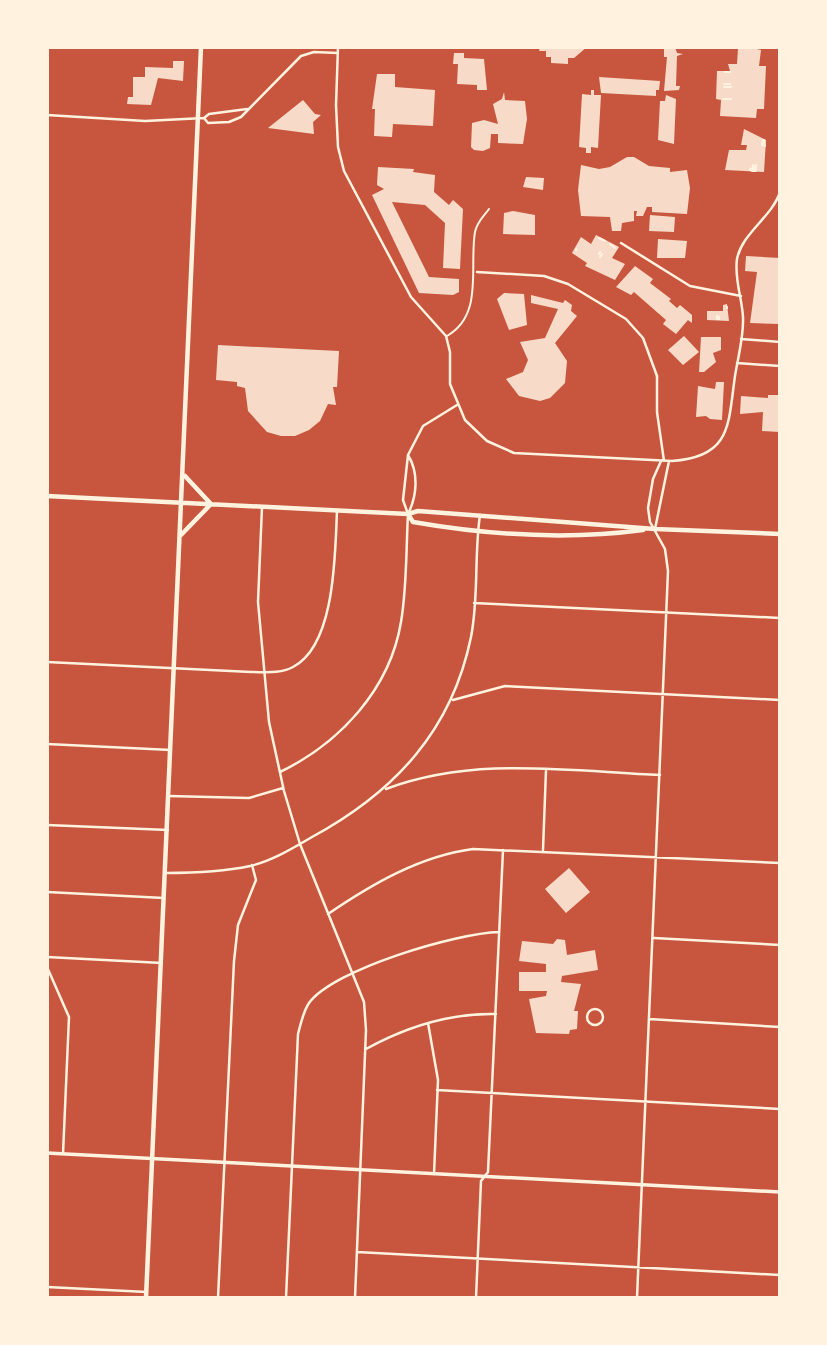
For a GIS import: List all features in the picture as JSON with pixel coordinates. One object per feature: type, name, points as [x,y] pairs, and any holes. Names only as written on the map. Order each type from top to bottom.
[{"type":"main road","points":[[146,1295],[201,118],[201,47]]},
{"type":"main road","points":[[184,475],[211,504]]},
{"type":"main road","points":[[47,496],[408,514],[418,511],[655,529],[780,534]]},
{"type":"main road","points":[[181,536],[211,504]]},
{"type":"main road","points":[[408,514],[413,522],[477,530],[595,537],[655,529]]},
{"type":"street","points":[[338,47],[338,147],[344,171],[411,297],[446,337],[450,352],[450,384],[465,420],[487,440],[514,453],[665,461],[693,460],[711,451],[725,436],[732,414],[744,321],[738,257],[742,246],[772,209],[780,192]]},
{"type":"street","points":[[201,118],[208,123],[229,122],[241,117],[301,56],[314,52],[338,53]]},
{"type":"street","points":[[47,115],[145,121],[201,118],[209,114],[247,109]]},
{"type":"street","points":[[621,243],[690,286],[741,296]]},
{"type":"street","points":[[477,272],[544,276],[568,284],[626,319],[643,338],[657,376],[657,412],[665,461],[655,529]]},
{"type":"street","points":[[741,339],[780,342]]},
{"type":"street","points":[[737,363],[780,366]]},
{"type":"street","points":[[280,772],[332,738],[357,714],[382,680],[401,624],[408,514],[403,500],[408,455],[422,426],[457,405]]},
{"type":"street","points":[[408,455],[415,477],[414,503],[408,514]]},
{"type":"street","points":[[637,1298],[668,571],[665,549],[650,522],[648,508],[653,480],[665,461]]},
{"type":"street","points":[[262,507],[258,602],[263,672],[280,772],[300,844],[364,1002],[365,1049],[355,1298]]},
{"type":"street","points":[[47,662],[263,672],[281,671],[296,666],[310,650],[323,627],[332,597],[337,510]]},
{"type":"street","points":[[166,873],[209,873],[252,866],[300,844],[330,828],[383,790],[423,747],[452,700],[471,636],[480,515]]},
{"type":"street","points":[[474,603],[780,618]]},
{"type":"street","points":[[452,700],[505,686],[780,700]]},
{"type":"street","points":[[47,744],[171,750]]},
{"type":"street","points":[[383,790],[444,772],[500,767],[660,775]]},
{"type":"street","points":[[543,850],[546,770]]},
{"type":"street","points":[[169,796],[249,798],[284,788]]},
{"type":"street","points":[[47,825],[168,831]]},
{"type":"street","points":[[476,1298],[481,1181],[488,1172],[493,1093],[503,849]]},
{"type":"street","points":[[328,914],[376,884],[419,862],[452,852],[543,850],[780,863]]},
{"type":"street","points":[[218,1298],[234,961],[238,925],[256,880],[252,866]]},
{"type":"street","points":[[47,892],[164,898]]},
{"type":"street","points":[[286,1298],[298,1046],[302,1016],[318,994],[355,975],[440,941],[499,932]]},
{"type":"street","points":[[652,938],[780,945]]},
{"type":"street","points":[[47,957],[162,962]]},
{"type":"street","points":[[47,967],[69,1017],[63,1154]]},
{"type":"street","points":[[598,1009],[604,1018],[594,1025],[589,1023],[587,1015],[598,1009]]},
{"type":"street","points":[[365,1049],[391,1035],[428,1023],[466,1015],[496,1014]]},
{"type":"street","points":[[649,1019],[780,1027]]},
{"type":"street","points":[[428,1023],[438,1090],[434,1174]]},
{"type":"street","points":[[438,1090],[780,1109]]},
{"type":"street","points":[[47,1153],[780,1192]]},
{"type":"street","points":[[357,1252],[780,1275]]},
{"type":"street","points":[[47,1287],[146,1295]]},
{"type":"lane","points":[[446,337],[458,330],[472,307],[475,229],[489,209]]},
{"type":"path","points":[[724,72],[730,72]]},
{"type":"path","points":[[724,85],[730,86]]},
{"type":"path","points":[[723,99],[731,99]]},
{"type":"path","points":[[599,238],[605,242]]},
{"type":"path","points":[[610,244],[615,248]]},
{"type":"building","points":[[540,47],[587,47],[574,58],[568,58],[568,64],[551,63],[551,57],[546,57],[546,51],[539,51]]},
{"type":"building","points":[[664,47],[675,47],[677,53],[683,54],[677,56],[676,86],[680,86],[679,90],[664,91],[667,57],[664,57]]},
{"type":"building","points":[[738,48],[761,50],[759,66],[766,66],[764,109],[757,109],[756,118],[720,116],[721,100],[716,99],[717,71],[730,71],[728,64],[737,64]]},
{"type":"building","points":[[454,53],[464,53],[464,58],[484,59],[487,90],[477,90],[477,85],[457,84],[458,64],[453,64]]},
{"type":"building","points":[[173,61],[184,61],[183,81],[158,78],[151,105],[127,104],[128,97],[133,97],[133,77],[145,77],[145,67],[173,68]]},
{"type":"building","points":[[377,74],[395,74],[395,87],[435,90],[433,126],[393,124],[392,137],[374,136],[375,109],[372,109]]},
{"type":"building","points":[[599,77],[660,81],[659,90],[656,90],[656,96],[601,93]]},
{"type":"building","points":[[591,90],[594,90],[594,95],[601,95],[598,148],[591,147],[591,153],[586,153],[586,148],[579,147],[582,94],[591,95]]},
{"type":"building","points":[[504,92],[505,100],[525,101],[527,119],[523,144],[498,143],[498,134],[491,134],[490,148],[483,151],[474,150],[471,147],[472,123],[484,120],[498,124],[493,104],[502,99]]},
{"type":"building","points":[[666,95],[676,99],[674,144],[658,140],[660,101],[665,101]]},
{"type":"building","points":[[303,100],[315,114],[321,115],[313,122],[314,134],[268,128]]},
{"type":"building","points":[[744,129],[766,140],[764,172],[725,170],[729,150],[746,150],[747,145],[741,145]]},
{"type":"building","points":[[627,157],[634,157],[649,166],[670,168],[670,172],[687,170],[690,188],[687,214],[652,212],[652,207],[647,207],[643,216],[636,216],[637,211],[634,211],[634,221],[622,223],[621,231],[612,231],[610,217],[581,216],[578,190],[581,165],[599,169],[610,167]]},
{"type":"building","points":[[378,167],[414,169],[413,172],[435,175],[434,192],[449,205],[453,200],[463,209],[460,269],[443,268],[445,223],[425,205],[392,202],[429,277],[459,279],[459,292],[453,295],[419,293],[372,195],[384,189],[377,185]]},
{"type":"building","points":[[526,177],[544,178],[543,190],[523,187]]},
{"type":"building","points":[[513,211],[535,215],[535,235],[503,234],[504,213]]},
{"type":"building","points":[[650,215],[675,217],[674,232],[649,231]]},
{"type":"building","points":[[596,235],[619,247],[612,258],[625,264],[615,280],[585,266],[587,263],[572,253],[581,237],[591,244]]},
{"type":"building","points":[[658,239],[687,241],[685,258],[657,258]]},
{"type":"building","points":[[746,256],[780,258],[780,324],[750,323],[757,272],[745,271]]},
{"type":"building","points":[[635,266],[653,279],[650,283],[671,299],[669,301],[677,308],[680,305],[692,315],[692,323],[688,320],[676,334],[663,324],[666,320],[634,292],[631,295],[616,287]]},
{"type":"building","points":[[504,293],[524,294],[527,325],[509,330],[497,299]]},
{"type":"building","points":[[531,295],[563,303],[565,300],[572,305],[571,311],[577,316],[555,343],[567,361],[565,383],[550,398],[540,401],[519,396],[506,379],[523,372],[528,360],[520,342],[545,338],[558,309],[531,303]]},
{"type":"building","points":[[727,304],[729,321],[707,320],[707,311],[723,311],[723,305]]},
{"type":"building","points":[[684,336],[699,352],[683,365],[668,350]]},
{"type":"building","points":[[701,337],[721,337],[721,350],[713,353],[716,362],[704,372],[699,372]]},
{"type":"building","points":[[218,345],[339,351],[337,387],[333,387],[336,405],[328,404],[320,421],[295,436],[267,432],[248,411],[245,388],[237,386],[237,382],[216,380]]},
{"type":"building","points":[[716,382],[724,382],[722,420],[706,416],[696,417],[698,386],[715,389]]},
{"type":"building","points":[[768,395],[780,395],[780,432],[762,431],[763,412],[740,414],[741,396],[768,398]]},
{"type":"building","points":[[569,868],[590,892],[566,913],[545,889]]},
{"type":"building","points":[[557,939],[565,940],[567,955],[595,950],[598,970],[562,976],[561,982],[581,984],[574,1011],[578,1011],[577,1029],[570,1030],[569,1034],[536,1033],[529,999],[546,996],[547,991],[519,991],[519,972],[546,972],[546,964],[519,961],[522,941],[553,944]]}]
